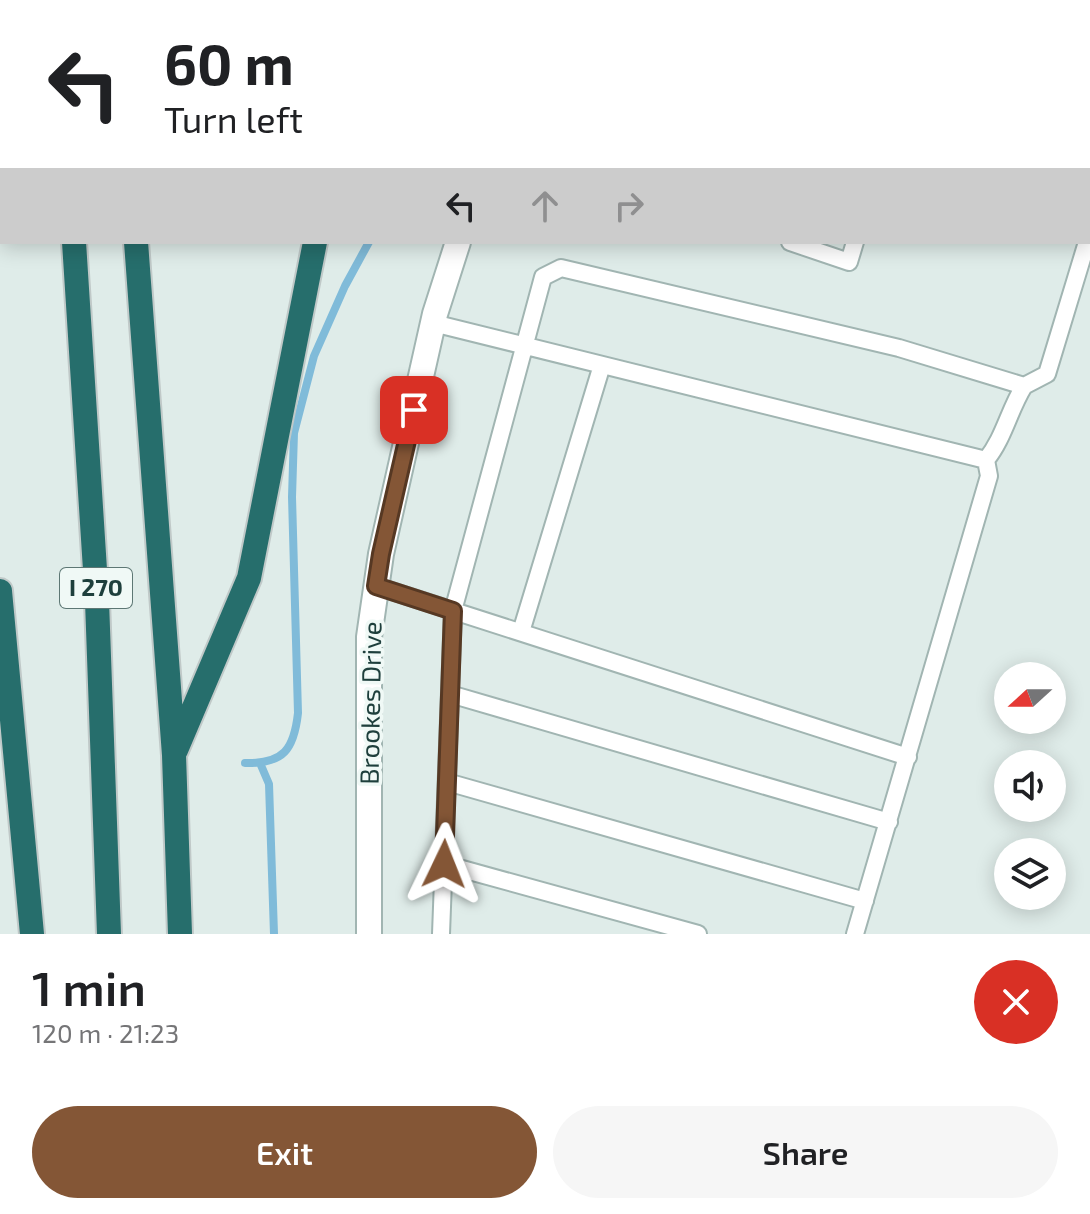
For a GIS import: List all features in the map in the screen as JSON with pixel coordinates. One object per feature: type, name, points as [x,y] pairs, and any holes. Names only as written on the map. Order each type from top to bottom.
[{"type":"highway","name":"I 270","points":[[74,244],[97,601],[109,934]]},
{"type":"highway","name":"I 270","points":[[136,244],[174,755],[180,934]]},
{"type":"highway","points":[[174,755],[249,578],[315,244]]},
{"type":"highway","points":[[0,591],[32,934]]},
{"type":"street","name":"Brookes Drive","points":[[369,934],[369,637],[381,554],[433,323],[457,244]]},
{"type":"lane","points":[[796,244],[849,262],[854,244]]},
{"type":"lane","points":[[855,934],[989,476],[986,460],[996,447],[1014,401],[1024,386],[1047,374],[1086,244]]},
{"type":"lane","points":[[441,934],[453,611],[543,277],[561,268],[899,348],[1024,386]]},
{"type":"lane","points":[[433,323],[986,460]]},
{"type":"lane","points":[[521,632],[602,365]]},
{"type":"lane","points":[[376,586],[908,757]]},
{"type":"lane","points":[[450,694],[889,822]]},
{"type":"lane","points":[[447,782],[865,901]]},
{"type":"lane","points":[[444,864],[698,934]]},
{"type":"waterway","points":[[245,763],[278,757],[285,752],[294,736],[298,713],[292,497],[294,433],[314,356],[345,286],[368,244]]},
{"type":"waterway","points":[[260,763],[269,784],[274,934]]},
{"type":"route","points":[[414,410],[376,586],[453,611],[444,864]]}]
